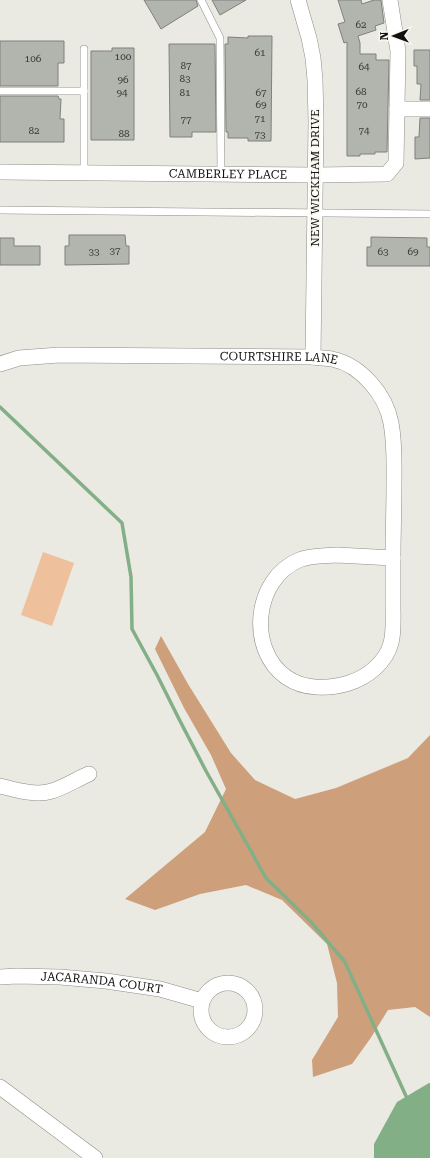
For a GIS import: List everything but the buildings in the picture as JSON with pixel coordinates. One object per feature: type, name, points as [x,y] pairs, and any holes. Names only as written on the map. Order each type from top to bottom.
[{"type":"street","name":"NEW WICKHAM DRIVE","points":[[298,0],[313,58],[316,114],[314,357]]},
{"type":"street","name":"CAMBERLEY PLACE","points":[[0,172],[315,175],[387,174],[396,163],[398,51],[390,0]]},
{"type":"street","points":[[397,109],[430,109]]},
{"type":"street","name":"COURTSHIRE LANE","points":[[0,364],[19,358],[36,356],[314,357],[332,359],[348,365],[374,388],[385,404],[391,422],[394,448],[394,622],[391,643],[384,659],[372,672],[356,681],[337,687],[321,688],[303,685],[286,677],[274,664],[266,650],[262,635],[262,606],[266,592],[273,580],[283,570],[299,560],[314,556],[337,555],[393,558]]},
{"type":"street","points":[[0,786],[36,793],[52,791],[89,774]]},
{"type":"street","name":"JACARANDA COURT","points":[[0,977],[60,977],[106,981],[160,988],[202,1001]]},
{"type":"street","points":[[0,1087],[95,1158]]},
{"type":"lane","points":[[201,0],[220,38],[221,174]]},
{"type":"lane","points":[[84,49],[84,172]]},
{"type":"lane","points":[[0,91],[84,91]]},
{"type":"lane","points":[[0,210],[430,214]]},
{"type":"shaded area","points":[[43,552],[74,563],[52,626],[21,615]]},
{"type":"shaded area","points":[[161,636],[188,684],[231,753],[255,780],[295,799],[336,788],[408,758],[430,735],[430,1017],[415,1007],[388,1010],[352,1064],[313,1077],[312,1060],[338,1017],[337,983],[327,944],[282,900],[246,885],[200,894],[155,910],[125,899],[205,832],[226,789],[211,755],[184,708],[155,649]]},
{"type":"shaded area","points":[[429,1083],[430,1158],[374,1158],[374,1144],[397,1102]]},
{"type":"waterway","points":[[0,407],[122,523],[131,577],[132,629],[206,771],[266,878],[311,922],[345,962],[406,1096]]}]
